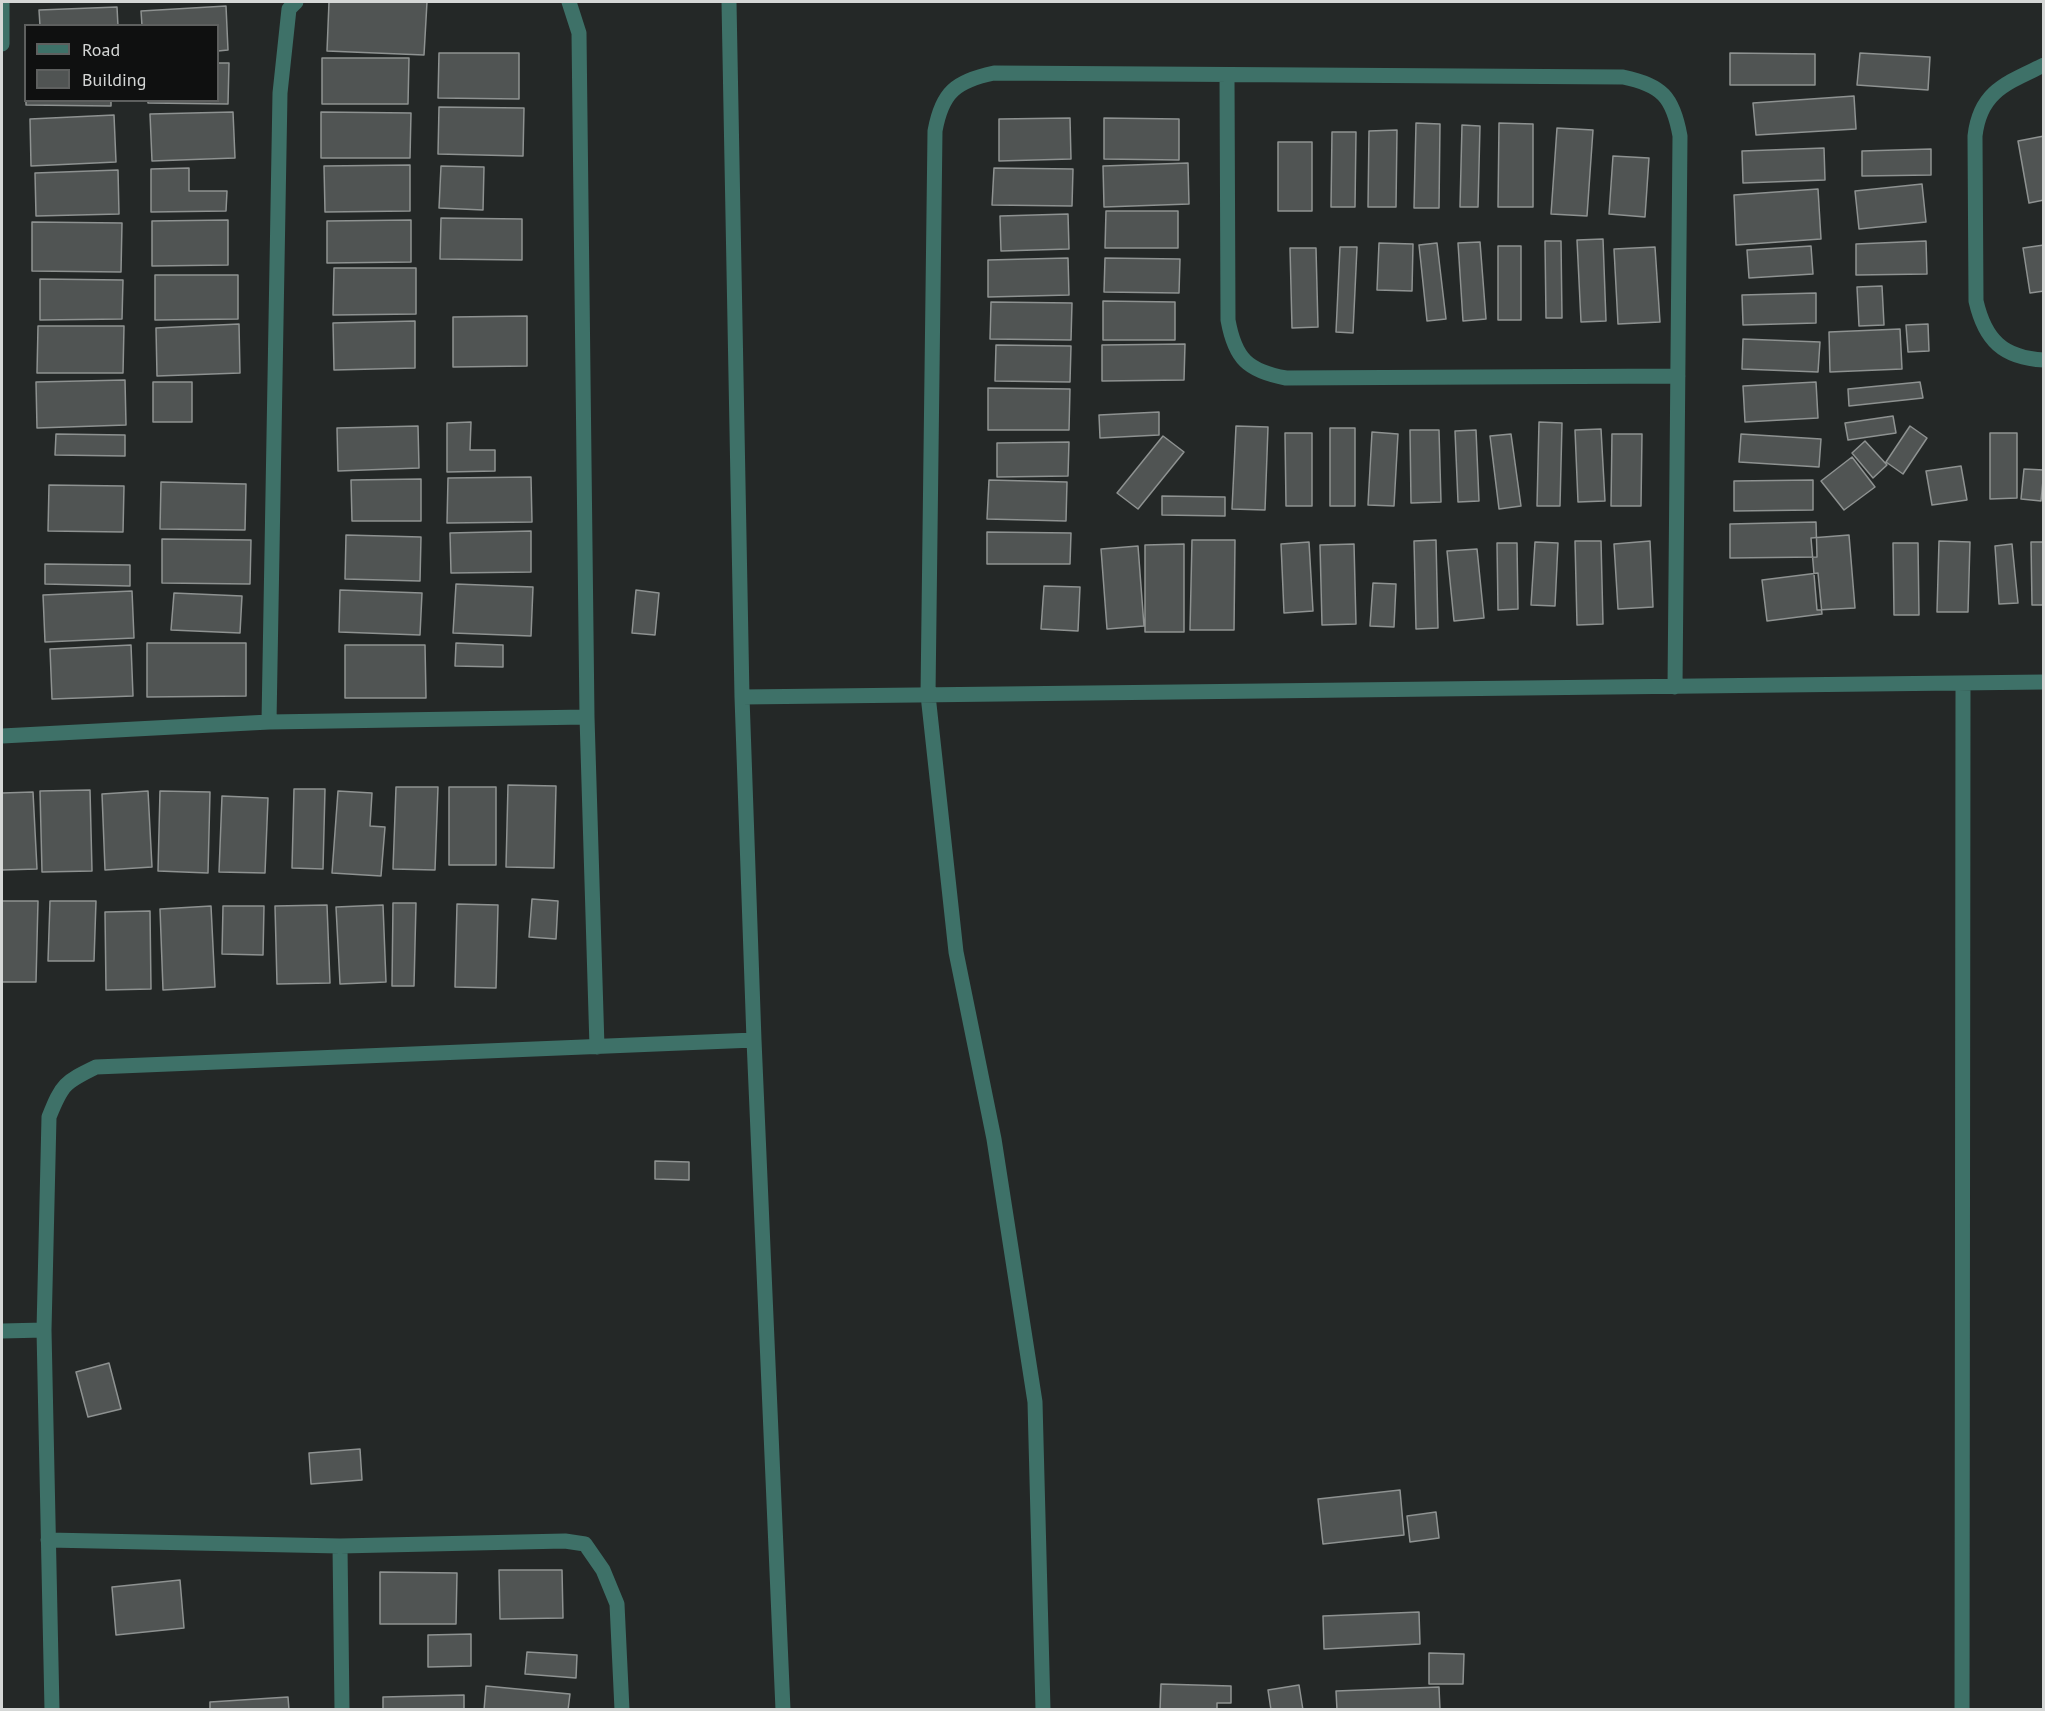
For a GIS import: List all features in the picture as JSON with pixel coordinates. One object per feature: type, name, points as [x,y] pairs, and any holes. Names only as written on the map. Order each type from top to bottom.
[{"type":"street","points":[[2,2],[2,44]]},
{"type":"street","points":[[269,722],[280,93],[289,9],[296,2]]},
{"type":"street","points":[[569,2],[579,33],[587,717],[597,1047]]},
{"type":"street","points":[[729,2],[742,697],[754,1040],[783,1710]]},
{"type":"street","points":[[2043,65],[2008,82],[1994,92],[1983,105],[1977,119],[1975,136],[1976,302],[1981,323],[1993,341],[2011,354],[2043,360]]},
{"type":"street","points":[[1043,1710],[1035,1402],[994,1139],[956,952],[928,695],[935,131],[939,109],[953,90],[972,78],[994,73],[1623,77],[1645,82],[1664,94],[1676,114],[1680,136],[1675,687]]},
{"type":"street","points":[[1227,75],[1228,321],[1232,343],[1245,362],[1264,374],[1286,378],[1678,376]]},
{"type":"street","points":[[742,697],[2043,682]]},
{"type":"street","points":[[1962,1710],[1964,684]]},
{"type":"street","points":[[2,736],[269,722],[587,717]]},
{"type":"street","points":[[52,1710],[44,1330],[49,1117],[58,1093],[69,1081],[96,1067],[754,1040]]},
{"type":"street","points":[[2,1331],[44,1330]]},
{"type":"street","points":[[48,1540],[340,1546],[565,1541],[585,1544],[603,1570],[617,1604],[622,1710]]},
{"type":"street","points":[[340,1546],[342,1710]]},
{"type":"building","points":[[329,2],[427,2],[424,55],[327,51]]},
{"type":"building","points":[[226,6],[228,50],[219,51],[219,24],[142,24],[141,11]]},
{"type":"building","points":[[117,7],[118,24],[40,24],[39,10]]},
{"type":"building","points":[[439,53],[519,53],[519,99],[438,98]]},
{"type":"building","points":[[1730,53],[1815,54],[1815,85],[1730,85]]},
{"type":"building","points":[[1860,53],[1930,57],[1928,90],[1857,85]]},
{"type":"building","points":[[322,58],[409,58],[408,104],[322,104]]},
{"type":"building","points":[[219,63],[229,63],[228,104],[148,103],[219,102]]},
{"type":"building","points":[[1854,96],[1856,129],[1756,135],[1753,103]]},
{"type":"building","points":[[26,102],[111,102],[111,106],[26,105]]},
{"type":"building","points":[[439,107],[524,108],[523,156],[438,154]]},
{"type":"building","points":[[233,112],[235,158],[152,161],[150,114]]},
{"type":"building","points":[[321,112],[411,113],[410,158],[321,158]]},
{"type":"building","points":[[114,115],[116,162],[31,166],[30,119]]},
{"type":"building","points":[[1070,118],[1071,159],[999,161],[999,119]]},
{"type":"building","points":[[1104,118],[1179,119],[1179,160],[1104,159]]},
{"type":"building","points":[[1416,123],[1440,124],[1439,208],[1414,208]]},
{"type":"building","points":[[1499,123],[1533,124],[1533,207],[1498,207]]},
{"type":"building","points":[[1462,125],[1480,126],[1478,207],[1460,207]]},
{"type":"building","points":[[1557,128],[1593,130],[1587,216],[1551,214]]},
{"type":"building","points":[[1397,130],[1396,207],[1368,207],[1369,131]]},
{"type":"building","points":[[1332,132],[1356,132],[1355,207],[1331,207]]},
{"type":"building","points":[[2044,136],[2044,200],[2029,203],[2018,141]]},
{"type":"building","points":[[1278,142],[1312,142],[1312,211],[1278,211]]},
{"type":"building","points":[[1824,148],[1825,180],[1743,183],[1742,151]]},
{"type":"building","points":[[1931,149],[1931,175],[1862,176],[1862,151]]},
{"type":"building","points":[[1613,156],[1649,158],[1645,217],[1609,214]]},
{"type":"building","points":[[1188,163],[1189,204],[1104,207],[1103,166]]},
{"type":"building","points":[[410,165],[410,211],[325,212],[324,166]]},
{"type":"building","points":[[441,166],[484,167],[483,210],[439,208]]},
{"type":"building","points":[[189,168],[189,191],[227,191],[226,211],[151,212],[151,169]]},
{"type":"building","points":[[994,168],[1073,169],[1072,206],[992,205]]},
{"type":"building","points":[[118,170],[119,214],[36,216],[35,173]]},
{"type":"building","points":[[1922,184],[1926,222],[1859,229],[1855,191]]},
{"type":"building","points":[[1818,189],[1821,239],[1736,245],[1734,195]]},
{"type":"building","points":[[1106,211],[1178,211],[1178,248],[1105,248]]},
{"type":"building","points":[[1068,214],[1069,249],[1001,251],[1000,216]]},
{"type":"building","points":[[441,218],[522,219],[522,260],[440,259]]},
{"type":"building","points":[[228,220],[228,265],[152,266],[152,221]]},
{"type":"building","points":[[411,220],[411,262],[327,263],[327,221]]},
{"type":"building","points":[[32,222],[122,223],[121,272],[32,271]]},
{"type":"building","points":[[1603,239],[1606,321],[1581,322],[1577,240]]},
{"type":"building","points":[[1545,241],[1561,241],[1562,318],[1546,318]]},
{"type":"building","points":[[1926,241],[1927,274],[1856,275],[1856,244]]},
{"type":"building","points":[[1480,242],[1486,319],[1463,321],[1458,243]]},
{"type":"building","points":[[1379,243],[1413,244],[1412,291],[1377,290]]},
{"type":"building","points":[[1437,243],[1446,319],[1427,321],[1419,245]]},
{"type":"building","points":[[2044,245],[2044,291],[2030,293],[2023,248]]},
{"type":"building","points":[[1498,246],[1521,246],[1521,320],[1498,320]]},
{"type":"building","points":[[1811,246],[1813,274],[1749,278],[1747,250]]},
{"type":"building","points":[[1340,247],[1357,247],[1353,333],[1336,332]]},
{"type":"building","points":[[1655,247],[1660,322],[1618,324],[1614,249]]},
{"type":"building","points":[[1290,248],[1316,248],[1318,327],[1292,328]]},
{"type":"building","points":[[1068,258],[1069,295],[988,297],[988,260]]},
{"type":"building","points":[[1105,258],[1180,259],[1179,293],[1104,292]]},
{"type":"building","points":[[334,268],[416,268],[416,314],[333,315]]},
{"type":"building","points":[[155,275],[238,275],[238,319],[155,320]]},
{"type":"building","points":[[40,279],[123,280],[122,319],[40,320]]},
{"type":"building","points":[[1882,286],[1884,325],[1859,326],[1857,287]]},
{"type":"building","points":[[1816,293],[1816,323],[1743,325],[1742,295]]},
{"type":"building","points":[[1103,301],[1175,302],[1175,340],[1103,340]]},
{"type":"building","points":[[991,302],[1072,303],[1071,340],[990,339]]},
{"type":"building","points":[[527,316],[527,366],[453,367],[453,317]]},
{"type":"building","points":[[415,321],[415,368],[334,370],[333,323]]},
{"type":"building","points":[[239,324],[240,373],[157,376],[156,328]]},
{"type":"building","points":[[1928,324],[1929,351],[1908,352],[1906,325]]},
{"type":"building","points":[[38,326],[124,326],[123,373],[37,373]]},
{"type":"building","points":[[1900,329],[1902,369],[1830,372],[1829,332]]},
{"type":"building","points":[[1743,339],[1820,342],[1818,372],[1742,369]]},
{"type":"building","points":[[1185,344],[1184,380],[1102,381],[1102,345]]},
{"type":"building","points":[[996,345],[1071,346],[1070,382],[995,381]]},
{"type":"building","points":[[125,380],[126,425],[37,428],[36,382]]},
{"type":"building","points":[[153,382],[192,382],[192,422],[153,422]]},
{"type":"building","points":[[1816,382],[1818,418],[1745,422],[1743,386]]},
{"type":"building","points":[[1920,382],[1923,398],[1849,406],[1848,389]]},
{"type":"building","points":[[988,388],[1070,389],[1069,430],[988,430]]},
{"type":"building","points":[[1159,412],[1159,435],[1100,438],[1099,415]]},
{"type":"building","points":[[1893,416],[1896,433],[1848,440],[1845,423]]},
{"type":"building","points":[[471,422],[470,450],[495,450],[495,471],[447,472],[447,423]]},
{"type":"building","points":[[1539,422],[1562,423],[1560,506],[1537,506]]},
{"type":"building","points":[[418,426],[419,468],[338,471],[337,428]]},
{"type":"building","points":[[1236,426],[1268,427],[1265,510],[1232,509]]},
{"type":"building","points":[[1910,426],[1927,438],[1903,474],[1886,462]]},
{"type":"building","points":[[1330,428],[1355,428],[1355,506],[1330,506]]},
{"type":"building","points":[[1601,429],[1605,501],[1578,502],[1575,430]]},
{"type":"building","points":[[1410,430],[1439,430],[1441,502],[1411,503]]},
{"type":"building","points":[[1476,430],[1479,501],[1458,502],[1455,431]]},
{"type":"building","points":[[1372,432],[1398,434],[1394,506],[1368,505]]},
{"type":"building","points":[[1285,433],[1312,433],[1312,506],[1286,506]]},
{"type":"building","points":[[1990,433],[2017,433],[2017,498],[1990,499]]},
{"type":"building","points":[[56,434],[125,435],[125,456],[55,455]]},
{"type":"building","points":[[1511,434],[1521,506],[1499,509],[1490,436]]},
{"type":"building","points":[[1612,434],[1642,434],[1641,506],[1611,506]]},
{"type":"building","points":[[1741,434],[1821,439],[1819,467],[1739,462]]},
{"type":"building","points":[[1163,436],[1184,452],[1138,509],[1117,493]]},
{"type":"building","points":[[1865,441],[1887,465],[1873,478],[1852,453]]},
{"type":"building","points":[[1069,442],[1068,476],[997,477],[997,443]]},
{"type":"building","points":[[1852,457],[1875,487],[1844,510],[1821,481]]},
{"type":"building","points":[[1961,466],[1967,500],[1932,505],[1926,471]]},
{"type":"building","points":[[2024,469],[2044,470],[2041,501],[2021,499]]},
{"type":"building","points":[[531,477],[532,522],[447,523],[448,478]]},
{"type":"building","points":[[421,479],[421,521],[352,521],[351,480]]},
{"type":"building","points":[[989,480],[1067,482],[1066,521],[987,519]]},
{"type":"building","points":[[1813,480],[1813,510],[1734,511],[1734,481]]},
{"type":"building","points":[[161,482],[246,484],[245,530],[160,529]]},
{"type":"building","points":[[49,485],[124,486],[123,532],[48,531]]},
{"type":"building","points":[[1162,496],[1225,497],[1225,516],[1162,515]]},
{"type":"building","points":[[1816,522],[1817,557],[1730,558],[1730,524]]},
{"type":"building","points":[[531,531],[531,572],[451,573],[450,533]]},
{"type":"building","points":[[987,532],[1071,533],[1070,564],[987,564]]},
{"type":"building","points":[[346,535],[421,537],[420,581],[345,579]]},
{"type":"building","points":[[1849,535],[1855,608],[1817,610],[1811,538]]},
{"type":"building","points":[[162,539],[251,540],[250,584],[162,583]]},
{"type":"building","points":[[1192,540],[1235,540],[1234,630],[1190,630]]},
{"type":"building","points":[[1436,540],[1438,628],[1416,629],[1414,541]]},
{"type":"building","points":[[1575,541],[1601,541],[1603,624],[1577,625]]},
{"type":"building","points":[[1650,541],[1653,607],[1618,609],[1614,544]]},
{"type":"building","points":[[1939,541],[1970,542],[1968,612],[1937,612]]},
{"type":"building","points":[[1309,542],[1313,611],[1284,613],[1281,544]]},
{"type":"building","points":[[1535,542],[1558,543],[1555,606],[1531,605]]},
{"type":"building","points":[[2031,542],[2044,542],[2044,605],[2032,605]]},
{"type":"building","points":[[1497,543],[1517,543],[1518,609],[1498,610]]},
{"type":"building","points":[[1893,543],[1918,543],[1919,615],[1894,615]]},
{"type":"building","points":[[1184,544],[1184,632],[1145,632],[1145,545]]},
{"type":"building","points":[[1354,544],[1356,624],[1322,625],[1320,545]]},
{"type":"building","points":[[2012,544],[2018,603],[1999,604],[1995,546]]},
{"type":"building","points":[[1138,546],[1144,626],[1107,629],[1101,549]]},
{"type":"building","points":[[1477,549],[1484,618],[1454,621],[1447,551]]},
{"type":"building","points":[[45,564],[130,565],[130,586],[45,584]]},
{"type":"building","points":[[1818,573],[1822,614],[1767,621],[1762,580]]},
{"type":"building","points":[[1373,583],[1396,584],[1394,627],[1370,626]]},
{"type":"building","points":[[456,584],[533,587],[531,636],[453,633]]},
{"type":"building","points":[[1044,586],[1080,587],[1078,631],[1041,629]]},
{"type":"building","points":[[340,590],[422,593],[420,635],[339,632]]},
{"type":"building","points":[[636,590],[659,593],[655,635],[632,633]]},
{"type":"building","points":[[132,591],[134,638],[45,642],[43,595]]},
{"type":"building","points":[[174,593],[242,596],[240,633],[171,630]]},
{"type":"building","points":[[147,643],[246,643],[246,696],[147,697]]},
{"type":"building","points":[[456,643],[503,645],[503,667],[455,666]]},
{"type":"building","points":[[131,645],[133,696],[52,699],[50,649]]},
{"type":"building","points":[[345,645],[425,645],[426,698],[345,698]]},
{"type":"building","points":[[508,785],[556,786],[554,868],[506,867]]},
{"type":"building","points":[[396,787],[438,787],[435,870],[393,869]]},
{"type":"building","points":[[449,787],[496,787],[496,865],[449,865]]},
{"type":"building","points":[[294,789],[325,789],[323,869],[292,868]]},
{"type":"building","points":[[90,790],[92,871],[42,872],[40,791]]},
{"type":"building","points":[[148,791],[152,867],[105,870],[102,794]]},
{"type":"building","points":[[160,791],[210,792],[208,873],[158,871]]},
{"type":"building","points":[[338,791],[372,793],[370,826],[385,827],[381,876],[332,873]]},
{"type":"building","points":[[33,792],[37,869],[2,870],[2,793]]},
{"type":"building","points":[[222,796],[268,798],[265,873],[219,872]]},
{"type":"building","points":[[532,899],[558,901],[556,939],[529,937]]},
{"type":"building","points":[[2,901],[38,901],[36,982],[2,982]]},
{"type":"building","points":[[50,901],[96,901],[94,961],[48,961]]},
{"type":"building","points":[[393,903],[416,903],[414,986],[392,986]]},
{"type":"building","points":[[457,904],[498,905],[496,988],[455,987]]},
{"type":"building","points":[[327,905],[330,983],[277,984],[275,906]]},
{"type":"building","points":[[383,905],[386,982],[340,984],[336,907]]},
{"type":"building","points":[[211,906],[215,987],[163,990],[160,909]]},
{"type":"building","points":[[223,906],[264,906],[263,955],[222,954]]},
{"type":"building","points":[[150,911],[151,989],[106,990],[105,912]]},
{"type":"building","points":[[655,1161],[689,1162],[689,1180],[655,1179]]},
{"type":"building","points":[[109,1363],[121,1409],[88,1417],[76,1372]]},
{"type":"building","points":[[360,1449],[362,1480],[311,1484],[309,1453]]},
{"type":"building","points":[[1400,1490],[1404,1535],[1323,1544],[1318,1499]]},
{"type":"building","points":[[1436,1512],[1439,1538],[1410,1542],[1407,1516]]},
{"type":"building","points":[[499,1570],[562,1570],[563,1618],[500,1619]]},
{"type":"building","points":[[380,1572],[457,1573],[456,1624],[380,1624]]},
{"type":"building","points":[[180,1580],[184,1628],[116,1635],[112,1587]]},
{"type":"building","points":[[1419,1612],[1420,1644],[1324,1649],[1323,1616]]},
{"type":"building","points":[[471,1634],[471,1666],[428,1667],[428,1635]]},
{"type":"building","points":[[527,1652],[577,1655],[576,1678],[525,1674]]},
{"type":"building","points":[[1429,1653],[1464,1654],[1463,1684],[1429,1684]]},
{"type":"building","points":[[1161,1684],[1231,1686],[1231,1703],[1217,1703],[1217,1710],[1160,1710]]},
{"type":"building","points":[[1299,1685],[1303,1710],[1271,1710],[1268,1690]]},
{"type":"building","points":[[486,1686],[570,1694],[568,1710],[484,1710]]},
{"type":"building","points":[[1439,1687],[1440,1710],[1337,1710],[1336,1691]]},
{"type":"building","points":[[464,1695],[464,1710],[383,1710],[383,1697]]},
{"type":"building","points":[[288,1697],[289,1710],[210,1710],[210,1702]]}]
